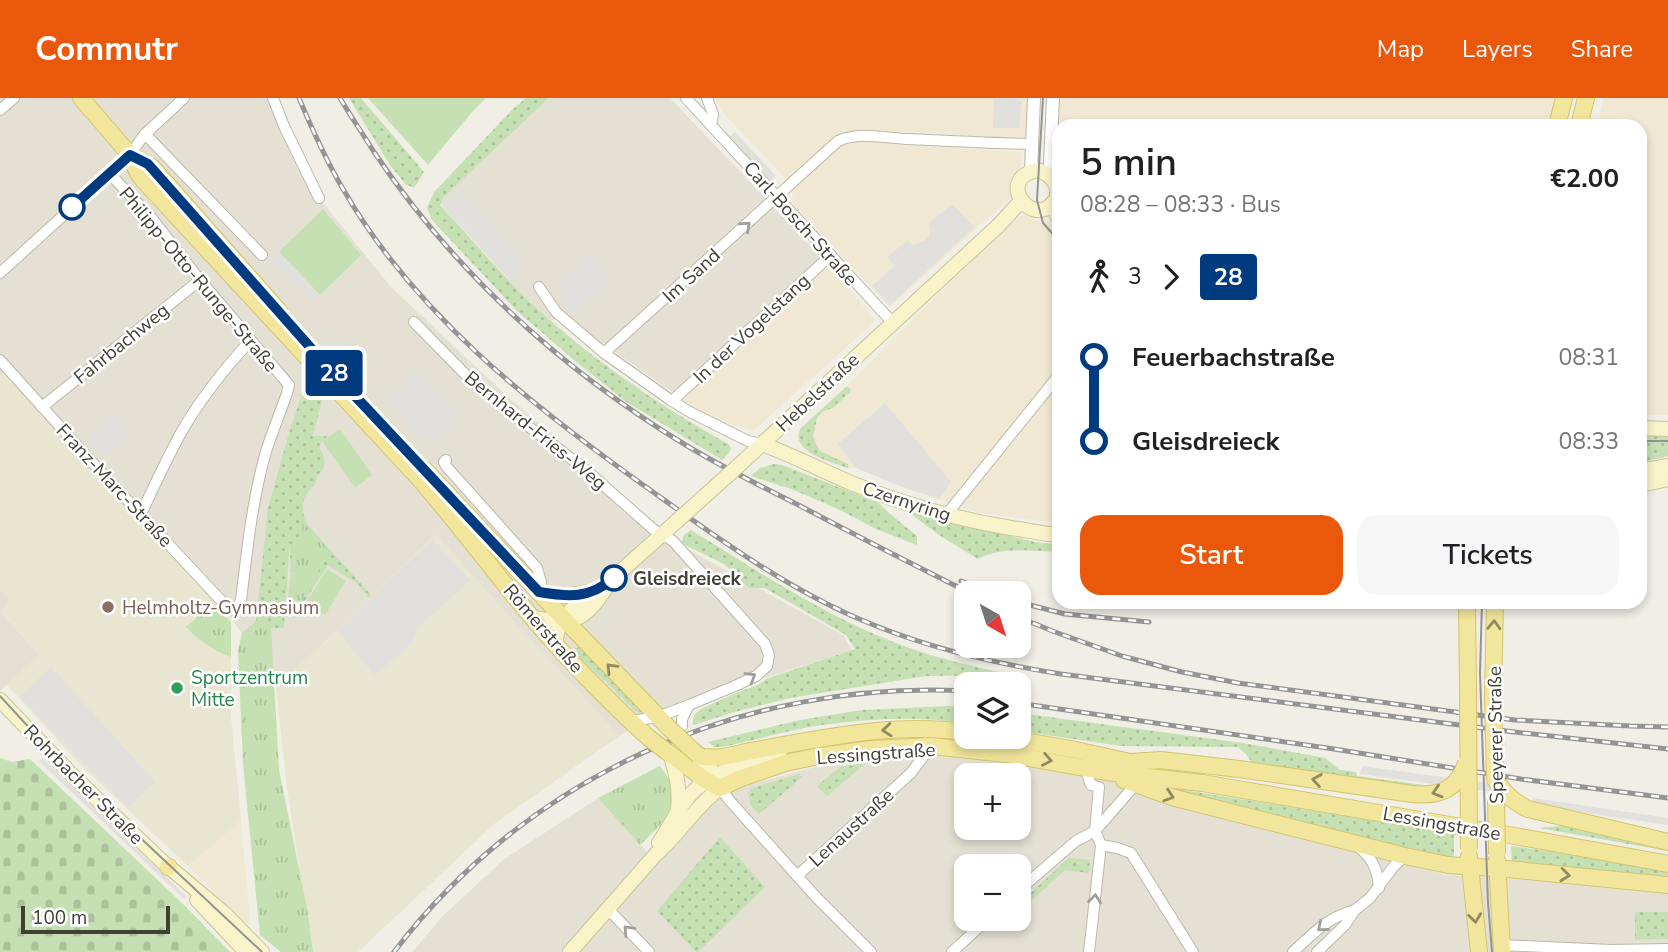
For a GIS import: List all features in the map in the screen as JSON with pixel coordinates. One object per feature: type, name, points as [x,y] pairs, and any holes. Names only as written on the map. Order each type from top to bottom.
[{"type":"main road","name":"Römerstraße","points":[[81,98],[130,155],[144,181],[424,484],[555,643],[630,721],[676,763],[714,782]]},
{"type":"main road","points":[[1559,119],[1564,98]]},
{"type":"main road","points":[[1581,119],[1586,98]]},
{"type":"main road","name":"Römerstraße","points":[[130,155],[152,167],[325,364],[564,619],[659,717],[677,728],[699,756]]},
{"type":"main road","points":[[1031,171],[1043,172],[1052,181]]},
{"type":"main road","name":"Hebelstraße","points":[[555,643],[558,629],[572,609],[611,580],[736,468],[999,225],[1021,201],[1018,185],[1031,171]]},
{"type":"main road","points":[[1021,201],[1038,209],[1052,205]]},
{"type":"main road","points":[[1647,428],[1668,429]]},
{"type":"main road","name":"Czernyring","points":[[762,444],[887,497],[946,515],[1052,534]]},
{"type":"main road","points":[[1647,470],[1668,466]]},
{"type":"main road","points":[[1647,484],[1668,479]]},
{"type":"main road","name":"Hebelstraße","points":[[533,618],[551,621],[578,618],[596,602],[611,580]]},
{"type":"main road","points":[[539,592],[564,596],[595,591]]},
{"type":"main road","name":"Speyerer Straße","points":[[1467,609],[1469,858],[1479,952]]},
{"type":"main road","name":"Speyerer Straße","points":[[1495,609],[1493,685],[1501,949]]},
{"type":"main road","name":"Rohrbacher Straße","points":[[0,700],[55,758],[169,867],[225,914],[262,952]]},
{"type":"main road","name":"Lessingstraße","points":[[714,782],[806,742],[894,729],[954,731]]},
{"type":"main road","points":[[931,746],[941,730]]},
{"type":"main road","points":[[699,756],[718,758],[806,742]]},
{"type":"main road","name":"Lessingstraße","points":[[1031,742],[1170,770],[1202,783]]},
{"type":"main road","name":"Lessingstraße","points":[[714,782],[739,779],[785,763],[814,757],[871,749],[931,746],[1007,754],[1105,772],[1202,783],[1668,862]]},
{"type":"main road","points":[[1131,762],[1161,760],[1239,769],[1424,796],[1448,789],[1458,781],[1469,754]]},
{"type":"main road","points":[[699,756],[714,782]]},
{"type":"main road","points":[[676,763],[680,796],[678,812]]},
{"type":"main road","points":[[1105,772],[1175,798],[1405,856],[1447,864],[1469,858],[1497,861],[1668,885]]},
{"type":"main road","points":[[1495,779],[1508,796],[1528,808],[1668,842]]},
{"type":"main road","points":[[656,854],[658,845],[695,789],[714,782]]},
{"type":"main road","points":[[570,952],[703,803],[714,782]]},
{"type":"main road","name":"Rohrbacher Straße","points":[[169,867],[246,952]]},
{"type":"street","points":[[0,110],[14,98]]},
{"type":"street","points":[[0,273],[130,155],[145,134],[184,98]]},
{"type":"street","points":[[273,98],[319,198]]},
{"type":"street","name":"Carl-Bosch-Straße","points":[[686,98],[892,322]]},
{"type":"street","points":[[707,98],[713,114],[711,125]]},
{"type":"street","name":"Hebelstraße","points":[[1031,171],[1034,98]]},
{"type":"street","points":[[1053,98],[1053,119]]},
{"type":"street","points":[[145,134],[262,255]]},
{"type":"street","name":"Im Sand","points":[[604,354],[838,141],[854,136],[1031,144]]},
{"type":"street","name":"Philipp-Otto-Runge-Straße","points":[[109,173],[150,216],[289,385],[266,452],[257,489],[241,600],[238,607],[231,610]]},
{"type":"street","name":"In der Vogelstang","points":[[672,401],[831,255]]},
{"type":"street","name":"Fahrbachweg","points":[[42,407],[200,280]]},
{"type":"street","points":[[538,287],[556,313],[604,354],[672,401],[748,441],[762,444]]},
{"type":"street","name":"Bernhard-Fries-Weg","points":[[414,322],[488,395],[586,469],[661,535]]},
{"type":"street","points":[[141,514],[183,430],[200,403],[251,340]]},
{"type":"street","name":"Franz-Marc-Straße","points":[[0,360],[231,610]]},
{"type":"street","points":[[946,515],[1052,384]]},
{"type":"street","points":[[446,460],[445,464],[537,568],[541,582],[539,592]]},
{"type":"street","points":[[630,721],[659,717],[756,676],[767,666],[769,655],[765,644],[673,541],[661,535]]},
{"type":"street","points":[[677,728],[689,705]]},
{"type":"street","name":"Lenaustraße","points":[[797,876],[911,773],[931,746]]},
{"type":"street","points":[[1085,768],[1091,785],[1098,787],[1096,831],[1101,845],[1088,952]]},
{"type":"street","name":"Römerstraße","points":[[714,782],[816,897],[871,952]]},
{"type":"street","points":[[1031,880],[1076,841],[1096,831],[1135,785]]},
{"type":"street","points":[[1101,845],[1131,853],[1193,952]]},
{"type":"street","points":[[1355,845],[1368,855],[1375,865],[1379,888]]},
{"type":"street","points":[[1317,952],[1345,925],[1355,910],[1370,898],[1405,856]]},
{"type":"street","points":[[608,909],[649,952]]},
{"type":"street","points":[[1293,952],[1327,921],[1339,914],[1355,910]]},
{"type":"street","points":[[952,952],[975,931]]},
{"type":"street","points":[[1501,949],[1668,949]]},
{"type":"shaded area","points":[[0,98],[272,98],[319,198],[391,287],[508,397],[684,547],[843,635],[852,650],[663,711],[619,736],[435,535],[276,687],[231,617],[5,372],[0,376]]},
{"type":"shaded area","points":[[549,98],[670,98],[820,256],[820,259],[674,393],[606,343],[600,344],[563,314],[552,321],[519,291],[440,204],[443,198]]},
{"type":"shaded area","points":[[714,98],[1028,98],[1024,139],[900,131],[898,147],[1022,152],[1021,165],[1011,188],[1010,198],[890,307],[792,203],[793,186],[725,115]]},
{"type":"shaded area","points":[[994,98],[1013,98],[1022,102],[1019,128],[993,128]]},
{"type":"shaded area","points":[[1058,98],[1554,98],[1550,119],[1057,119]]},
{"type":"shaded area","points":[[1604,98],[1668,98],[1668,415],[1647,415],[1647,119],[1599,119]]},
{"type":"shaded area","points":[[735,132],[776,176],[770,182],[729,137]]},
{"type":"shaded area","points":[[458,190],[526,263],[510,279],[443,206]]},
{"type":"shaded area","points":[[952,204],[974,227],[890,305],[872,286],[895,266],[887,257],[907,241],[914,245],[925,241],[930,235],[928,224]]},
{"type":"shaded area","points":[[1027,213],[1036,221],[1052,220],[1052,522],[976,512],[819,457],[803,447],[798,440],[801,428],[847,386],[1004,228]]},
{"type":"shaded area","points":[[279,252],[320,295],[312,302],[271,260]]},
{"type":"shaded area","points":[[590,255],[612,278],[573,314],[560,300],[565,295],[557,286]]},
{"type":"shaded area","points":[[825,268],[830,268],[874,318],[874,322],[753,431],[717,420],[685,401],[685,397]]},
{"type":"shaded area","points":[[415,370],[455,413],[450,418],[454,422],[433,441],[426,433],[421,437],[386,399],[396,390],[400,394],[410,385],[405,379]]},
{"type":"shaded area","name":"Helmholtz-Gymnasium","points":[[4,372],[231,617],[231,718],[241,820],[188,866],[81,765],[7,685],[39,655],[1,611],[10,600],[0,589],[0,376]]},
{"type":"shaded area","points":[[885,403],[951,482],[939,499],[856,468],[838,444]]},
{"type":"shaded area","points":[[113,414],[131,434],[103,458],[85,438]]},
{"type":"shaded area","points":[[435,534],[619,736],[494,824],[358,952],[313,952],[287,788],[276,687]]},
{"type":"shaded area","points":[[433,539],[470,580],[418,628],[411,644],[375,675],[337,631]]},
{"type":"shaded area","points":[[0,589],[10,600],[1,612],[39,655],[0,691]]},
{"type":"shaded area","points":[[51,667],[155,782],[128,807],[20,697]]},
{"type":"shaded area","points":[[910,754],[1034,760],[1446,875],[1668,889],[1668,952],[412,952],[443,916],[503,860],[598,798],[657,863],[724,791],[815,767]]},
{"type":"shaded area","points":[[42,758],[186,896],[184,899],[39,761]]},
{"type":"shaded area","points":[[1362,766],[1508,786],[1507,794],[1360,774]]},
{"type":"shaded area","points":[[1533,798],[1668,818],[1668,825],[1532,805]]},
{"type":"shaded area","points":[[241,820],[250,921],[246,924],[188,866]]},
{"type":"green space","points":[[349,98],[361,98],[424,172],[414,188],[405,184],[390,165]]},
{"type":"green space","points":[[368,98],[486,98],[428,165]]},
{"type":"green space","points":[[526,98],[549,98],[443,198],[440,205],[499,271],[568,335],[645,393],[728,444],[731,448],[722,460],[625,401],[574,360],[517,311],[432,220],[427,208],[434,192]]},
{"type":"green space","points":[[323,209],[361,255],[320,295],[279,252]]},
{"type":"green space","points":[[306,383],[323,396],[313,436],[328,436],[320,443],[323,469],[303,501],[305,520],[371,595],[369,598],[355,582],[328,565],[304,602],[291,595],[290,540],[284,628],[271,628],[256,621],[268,508]]},
{"type":"green space","points":[[847,386],[851,391],[833,408],[823,411],[817,418],[813,436],[820,451],[848,464],[848,468],[813,454],[800,443],[799,436],[801,428]]},
{"type":"green space","points":[[340,429],[372,475],[355,488],[322,441]]},
{"type":"green space","points":[[1647,433],[1668,433],[1668,456],[1647,461]]},
{"type":"green space","points":[[774,464],[879,503],[917,536],[917,545],[876,529],[794,490],[751,476],[760,468]]},
{"type":"green space","points":[[908,512],[1052,544],[1052,552],[997,552],[978,559]]},
{"type":"green space","points":[[304,523],[330,551],[301,603],[287,604],[294,547]]},
{"type":"green space","points":[[691,530],[794,593],[876,635],[931,655],[999,672],[954,672],[954,676],[926,676],[790,698],[693,725],[695,714],[703,708],[758,685],[766,679],[855,649],[846,635],[765,588],[749,588],[724,564],[685,545],[682,541],[684,535]]},
{"type":"green space","points":[[327,569],[346,581],[325,615],[306,603]]},
{"type":"green space","points":[[213,604],[231,623],[231,657],[207,645],[186,627]]},
{"type":"green space","points":[[256,621],[271,628],[279,770],[307,908],[313,952],[281,952],[260,935],[243,764],[238,651],[242,633]]},
{"type":"green space","points":[[581,645],[645,714],[635,711],[572,652]]},
{"type":"green space","points":[[954,707],[954,722],[912,719],[858,721],[809,727],[722,747],[714,747],[708,742],[800,720],[862,710]]},
{"type":"green space","points":[[1031,715],[1243,743],[1325,758],[1340,770],[1356,772],[1357,776],[1431,786],[1416,788],[1253,764],[1238,747],[1121,746],[1031,733]]},
{"type":"green space","points":[[0,758],[12,762],[30,759],[230,952],[0,952]]},
{"type":"green space","points":[[866,763],[827,796],[817,786],[840,767]]},
{"type":"green space","points":[[660,766],[672,786],[672,804],[664,820],[640,845],[598,798]]},
{"type":"green space","points":[[799,774],[802,777],[759,814],[750,804],[748,793],[752,788]]},
{"type":"green space","points":[[1154,785],[1454,834],[1454,857],[1443,857],[1152,787]]},
{"type":"green space","points":[[1570,825],[1668,847],[1668,851],[1539,828]]},
{"type":"green space","points":[[720,837],[765,887],[696,952],[657,911]]},
{"type":"green space","points":[[1511,846],[1668,871],[1668,877],[1512,866]]},
{"type":"green space","points":[[1069,858],[1090,860],[1089,873],[1065,870],[1031,901],[1031,892]]},
{"type":"green space","points":[[1635,912],[1668,912],[1668,939],[1635,940]]},
{"type":"tram line","points":[[1043,98],[1037,200],[1043,223],[1052,233]]},
{"type":"tram line","points":[[1647,441],[1668,441]]},
{"type":"tram line","points":[[1482,609],[1480,673],[1492,952]]},
{"type":"tram line","points":[[0,696],[99,799],[262,952]]},
{"type":"railway","points":[[299,98],[331,167],[372,234],[404,277],[478,354],[560,423],[696,523],[748,558],[829,605],[932,646],[1035,670],[1514,732],[1668,749]]},
{"type":"railway","points":[[340,98],[405,196],[439,237],[475,277],[553,350],[639,415],[684,444],[954,585]]},
{"type":"railway","points":[[1031,605],[1065,614],[1149,622]]},
{"type":"railway","points":[[1031,622],[1122,656],[1238,683],[1515,720],[1668,727]]},
{"type":"railway","points":[[394,952],[448,889],[509,835],[576,788],[648,751],[723,722],[802,702],[884,692],[954,691]]},
{"type":"railway","points":[[1031,705],[1521,779],[1668,798]]},
{"type":"bus line","name":"28","points":[[72,207],[130,155],[148,164],[325,364],[539,592],[564,596],[595,591],[614,578]]},
{"type":"place","name":"Gleisdreieck","points":[[614,578]]},
{"type":"place","name":"Helmholtz-Gymnasium","points":[[108,607]]},
{"type":"place","name":"Sportzentrum Mitte","points":[[177,688]]}]
